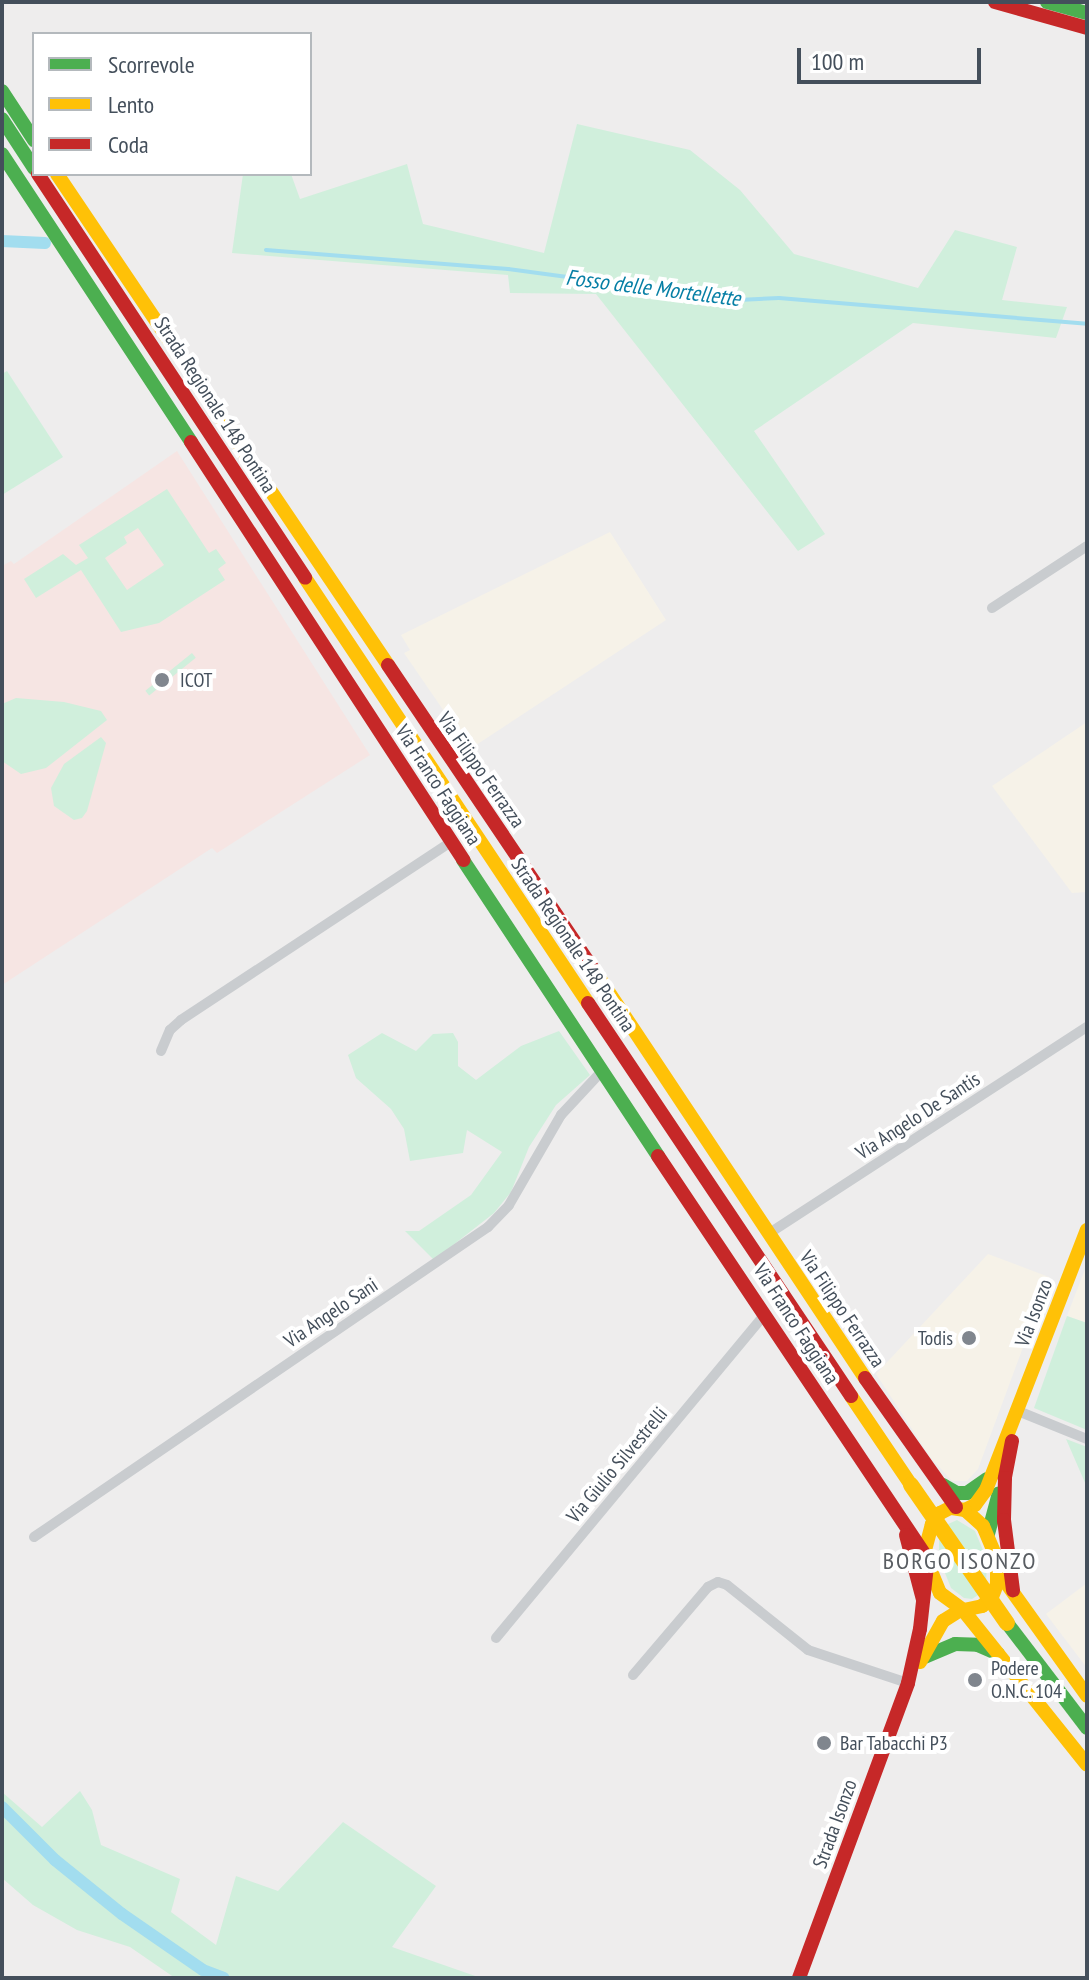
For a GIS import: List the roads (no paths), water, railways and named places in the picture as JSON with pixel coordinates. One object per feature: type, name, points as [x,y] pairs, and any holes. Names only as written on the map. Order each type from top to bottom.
[{"type":"main road","points":[[995,2],[1087,28]]},
{"type":"main road","points":[[1047,2],[1087,13]]},
{"type":"main road","points":[[2,91],[32,137]]},
{"type":"main road","points":[[2,119],[32,165]]},
{"type":"main road","name":"Via Franco Faggiana","points":[[3,158],[601,1072],[926,1560]]},
{"type":"main road","name":"Strada Regionale 148 Pontina","points":[[39,176],[443,787],[911,1485],[1007,1623],[1087,1728]]},
{"type":"main road","name":"Via Filippo Ferrazza","points":[[58,176],[768,1234],[935,1479],[960,1508]]},
{"type":"main road","name":"Via Isonzo","points":[[999,1475],[1018,1411],[1087,1230]]},
{"type":"main road","points":[[935,1479],[953,1491],[967,1493],[999,1475]]},
{"type":"main road","points":[[908,1683],[923,1602],[926,1560],[937,1517],[945,1509],[960,1508],[979,1501],[999,1475]]},
{"type":"main road","points":[[999,1475],[988,1534],[999,1573],[1087,1696]]},
{"type":"main road","points":[[999,1475],[1014,1595]]},
{"type":"main road","points":[[960,1508],[988,1534]]},
{"type":"main road","points":[[897,1513],[911,1549],[923,1602]]},
{"type":"main road","points":[[926,1560],[940,1593],[963,1610],[1087,1765]]},
{"type":"main road","points":[[908,1683],[943,1621],[963,1610],[982,1606],[992,1597],[999,1573]]},
{"type":"main road","points":[[922,1658],[955,1644],[978,1645],[998,1654]]},
{"type":"main road","name":"Strada Isonzo","points":[[799,1978],[908,1683]]},
{"type":"street","points":[[992,608],[1087,546]]},
{"type":"street","points":[[161,1051],[170,1030],[181,1020],[451,842]]},
{"type":"street","name":"Via Angelo De Santis","points":[[768,1234],[1087,1027]]},
{"type":"street","name":"Via Angelo Sani","points":[[34,1537],[488,1227],[509,1205],[561,1115],[601,1072]]},
{"type":"street","name":"Via Giulio Silvestrelli","points":[[496,1638],[765,1314]]},
{"type":"street","points":[[1018,1411],[1087,1439]]},
{"type":"street","points":[[633,1675],[708,1587],[718,1582],[727,1585],[802,1648],[908,1683]]},
{"type":"waterway","name":"Fosso delle Mortellette","points":[[2,241],[45,243]]},
{"type":"waterway","name":"Fosso delle Mortellette","points":[[266,250],[508,269],[738,300],[779,298],[1087,324]]},
{"type":"waterway","points":[[2,1807],[55,1860],[122,1914],[203,1970],[224,1978]]},
{"type":"place","name":"ICOT","points":[[162,680]]},
{"type":"place","name":"Todis","points":[[969,1338]]},
{"type":"place","name":"Podere O.N.C. 104","points":[[975,1680]]},
{"type":"place","name":"Bar Tabacchi P3","points":[[824,1743]]},
{"type":"district","name":"BORGO ISONZO","points":[[960,1561]]}]
